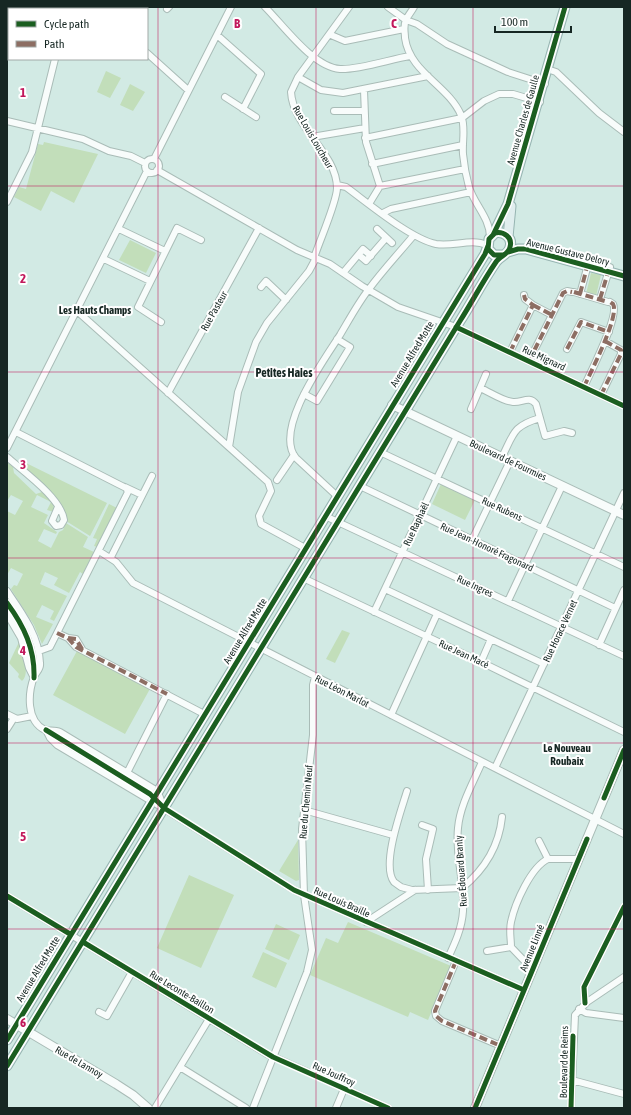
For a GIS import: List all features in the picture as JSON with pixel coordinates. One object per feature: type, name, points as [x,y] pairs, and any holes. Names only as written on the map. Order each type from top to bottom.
[{"type":"main road","name":"Avenue Charles de Gaulle","points":[[549,69],[565,7]]},
{"type":"main road","name":"Avenue Charles de Gaulle","points":[[497,237],[512,201],[544,84],[569,7]]},
{"type":"main road","name":"Avenue Charles de Gaulle","points":[[497,237],[539,102]]},
{"type":"main road","points":[[7,1066],[456,327],[496,263],[505,254],[511,245],[497,237],[490,251],[494,255],[505,254]]},
{"type":"main road","name":"Avenue Gustave Delory","points":[[497,237],[609,269],[624,271]]},
{"type":"main road","name":"Avenue Alfred Motte","points":[[7,1040],[442,322],[497,237]]},
{"type":"main road","name":"Avenue Gustave Delory","points":[[505,254],[518,249],[526,249],[588,263]]},
{"type":"main road","name":"Avenue Gustave Delory","points":[[609,269],[624,276]]},
{"type":"street","points":[[154,159],[231,7]]},
{"type":"street","points":[[265,7],[314,58],[326,65],[343,69],[410,56]]},
{"type":"street","name":"Rue Louis Loucheur","points":[[337,185],[331,166],[298,115],[293,102],[292,89],[298,77],[314,58],[349,7]]},
{"type":"street","points":[[388,7],[406,20],[417,24],[447,44],[504,70],[544,84]]},
{"type":"street","points":[[229,447],[238,392],[256,342],[309,271],[315,258],[335,197],[337,185],[346,187],[414,235],[429,242],[441,245],[477,242],[497,237],[488,224],[471,192],[465,169],[463,144],[464,127],[462,118],[448,96],[410,56],[406,44],[404,29],[406,20],[414,7]]},
{"type":"street","points":[[330,35],[345,41],[404,29]]},
{"type":"street","points":[[217,34],[262,74],[244,109]]},
{"type":"street","points":[[148,54],[188,90]]},
{"type":"street","points":[[7,202],[28,161],[38,129],[55,60]]},
{"type":"street","points":[[549,69],[560,75],[599,113],[624,131]]},
{"type":"street","points":[[298,77],[313,86],[330,92],[348,93],[428,76]]},
{"type":"street","points":[[364,90],[365,138],[380,186]]},
{"type":"street","points":[[365,138],[462,118],[488,99],[499,94],[513,94],[539,102]]},
{"type":"street","points":[[225,97],[256,118]]},
{"type":"street","points":[[334,111],[364,110]]},
{"type":"street","points":[[7,121],[87,141],[110,151],[131,156],[146,163]]},
{"type":"street","points":[[312,137],[365,128]]},
{"type":"street","points":[[372,164],[463,144]]},
{"type":"street","points":[[154,159],[149,159],[145,167],[152,173],[157,170]]},
{"type":"street","points":[[154,159],[158,164],[157,170]]},
{"type":"street","points":[[369,204],[380,186],[465,169]]},
{"type":"street","points":[[157,170],[259,228],[315,258],[330,264],[401,308],[442,322]]},
{"type":"street","points":[[7,448],[148,171]]},
{"type":"street","points":[[383,213],[391,209],[471,192]]},
{"type":"street","points":[[484,217],[493,222],[502,218]]},
{"type":"street","points":[[161,322],[138,307],[141,299],[177,228],[201,240]]},
{"type":"street","name":"Rue Pasteur","points":[[168,393],[259,228]]},
{"type":"street","points":[[119,229],[165,251]]},
{"type":"street","points":[[377,229],[392,243]]},
{"type":"street","points":[[337,496],[294,455],[290,446],[290,438],[304,394],[337,339],[369,289],[414,235]]},
{"type":"street","points":[[343,273],[358,254],[366,261],[386,238]]},
{"type":"street","points":[[104,259],[150,281]]},
{"type":"street","points":[[576,293],[588,263]]},
{"type":"street","points":[[600,299],[609,269]]},
{"type":"street","points":[[261,287],[266,281],[286,300]]},
{"type":"street","points":[[529,361],[563,293],[567,291],[609,302],[614,305],[615,308],[609,332],[584,387]]},
{"type":"street","points":[[524,295],[525,299],[533,305],[552,315]]},
{"type":"street","points":[[510,352],[533,305]]},
{"type":"street","points":[[77,311],[270,484],[271,492],[259,516],[261,524],[305,548]]},
{"type":"street","name":"Avenue Alfred Motte","points":[[442,322],[456,327]]},
{"type":"street","points":[[567,349],[581,322],[609,332]]},
{"type":"street","name":"Rue Mignard","points":[[456,327],[624,406]]},
{"type":"street","points":[[304,394],[317,402],[346,354],[350,347],[337,339]]},
{"type":"street","points":[[601,395],[621,350],[605,341]]},
{"type":"street","points":[[471,408],[486,374]]},
{"type":"street","points":[[480,388],[512,402],[531,400],[536,404],[545,436],[566,430],[572,433]]},
{"type":"street","name":"Boulevard de Fourmies","points":[[392,405],[624,515]]},
{"type":"street","points":[[502,457],[517,427],[526,422],[540,418]]},
{"type":"street","points":[[16,432],[126,489],[142,495]]},
{"type":"street","name":"Rue Raphaël","points":[[374,612],[457,436]]},
{"type":"street","name":"Rue Rubens","points":[[380,452],[624,567]]},
{"type":"street","points":[[277,480],[294,455]]},
{"type":"street","points":[[7,457],[54,500],[58,507]]},
{"type":"street","points":[[472,540],[510,461]]},
{"type":"street","points":[[110,557],[152,476]]},
{"type":"street","name":"Rue Jean-Honoré Fragonard","points":[[360,486],[615,608]]},
{"type":"street","points":[[508,601],[562,486]]},
{"type":"street","points":[[38,651],[49,648],[127,495],[126,489]]},
{"type":"street","name":"Rue Horace Vernet","points":[[495,768],[624,493]]},
{"type":"street","name":"Rue Ingres","points":[[325,516],[624,656]]},
{"type":"street","name":"Rue Léon Marlot","points":[[99,551],[116,562],[133,583],[624,834]]},
{"type":"street","name":"Rue Jean Macé","points":[[303,578],[481,662],[624,732]]},
{"type":"street","points":[[385,589],[544,664]]},
{"type":"street","points":[[599,644],[624,590]]},
{"type":"street","points":[[7,591],[29,626],[38,651],[40,666],[34,678],[30,700],[32,716],[20,719],[14,718],[7,714]]},
{"type":"street","points":[[7,614],[21,638],[28,667],[34,678]]},
{"type":"street","points":[[390,715],[437,614]]},
{"type":"street","points":[[57,633],[68,638],[76,647],[204,714]]},
{"type":"street","points":[[481,662],[491,640]]},
{"type":"street","name":"Rue du Chemin Neuf","points":[[253,1108],[311,960],[312,947],[304,895],[302,831],[313,735],[313,685],[316,677]]},
{"type":"street","points":[[127,773],[167,694]]},
{"type":"street","name":"Rue Louis Braille","points":[[32,716],[37,724],[46,730],[50,738],[57,745],[150,802],[164,808],[304,895],[524,990]]},
{"type":"street","points":[[7,729],[14,718]]},
{"type":"street","points":[[46,730],[60,732],[157,791],[164,808]]},
{"type":"street","name":"Avenue Linné","points":[[475,1108],[578,859],[621,764],[624,750]]},
{"type":"street","name":"Rue Édouard Branly","points":[[448,958],[461,924],[463,911],[458,851],[458,825],[463,806],[482,762]]},
{"type":"street","points":[[407,791],[393,835],[389,866],[391,877],[398,885],[415,890],[462,888],[490,856],[500,833],[502,817]]},
{"type":"street","points":[[304,810],[393,835]]},
{"type":"street","points":[[422,825],[433,829],[426,859],[428,890]]},
{"type":"street","points":[[539,841],[548,859]]},
{"type":"street","points":[[533,970],[511,947],[510,923],[516,907],[533,871],[548,859],[578,859]]},
{"type":"street","points":[[366,922],[415,890]]},
{"type":"street","name":"Rue Leconte-Baillon","points":[[8,898],[273,1057]]},
{"type":"street","points":[[585,1003],[585,984],[624,907]]},
{"type":"street","points":[[486,951],[511,947]]},
{"type":"street","points":[[456,961],[435,1011],[436,1016],[442,1021],[501,1046]]},
{"type":"street","points":[[99,1012],[107,1016],[132,972]]},
{"type":"street","name":"Boulevard de Reims","points":[[572,1108],[574,1019],[579,1009],[585,1003],[624,977]]},
{"type":"street","points":[[579,1009],[586,1013],[624,1018]]},
{"type":"street","points":[[155,1108],[209,1019]]},
{"type":"street","name":"Rue de Lannoy","points":[[7,1020],[129,1092],[148,1108]]},
{"type":"street","name":"Rue Jouffroy","points":[[273,1057],[388,1108]]},
{"type":"street","points":[[180,1067],[246,1108]]},
{"type":"street","points":[[572,1080],[624,1094]]},
{"type":"street","points":[[336,1108],[344,1089]]},
{"type":"green space","points":[[106,71],[121,78],[110,98],[97,92]]},
{"type":"green space","points":[[130,84],[145,92],[133,111],[120,105]]},
{"type":"green space","points":[[44,142],[98,154],[74,203],[51,191],[41,211],[14,197],[19,187],[26,189],[38,144],[43,145]]},
{"type":"green space","points":[[130,240],[156,253],[146,273],[119,260]]},
{"type":"green space","points":[[591,273],[601,275],[596,296],[586,294]]},
{"type":"green space","points":[[20,460],[107,503],[90,536],[66,521],[60,503],[19,465]]},
{"type":"green space","points":[[7,462],[13,467],[14,473],[36,494],[42,492],[50,498],[53,503],[54,512],[47,510],[51,502],[37,495],[31,507],[48,515],[44,523],[57,532],[56,534],[44,529],[38,541],[51,548],[59,532],[63,530],[66,523],[88,537],[83,547],[94,552],[83,574],[80,572],[69,593],[54,585],[58,578],[45,572],[40,584],[67,596],[54,621],[50,619],[54,611],[42,605],[36,617],[53,624],[42,644],[34,625],[11,589],[14,585],[17,586],[23,574],[11,568],[7,575],[7,511],[15,515],[23,501],[11,495],[7,501]]},
{"type":"green space","points":[[441,484],[475,500],[465,520],[432,504]]},
{"type":"green space","points":[[109,504],[117,508],[97,547],[94,546],[97,539],[93,538]]},
{"type":"green space","points":[[342,630],[350,633],[335,663],[326,659]]},
{"type":"green space","points":[[19,642],[26,668],[25,677],[22,681],[18,677],[19,674],[9,663]]},
{"type":"green space","points":[[77,651],[151,687],[125,734],[53,695]]},
{"type":"green space","points":[[298,840],[299,880],[296,881],[279,871]]},
{"type":"green space","points":[[189,875],[234,895],[201,968],[157,948]]},
{"type":"green space","points":[[348,922],[451,966],[428,1020],[410,1012],[408,1017],[310,975],[326,938],[338,943]]},
{"type":"green space","points":[[276,924],[300,935],[289,960],[265,949]]},
{"type":"green space","points":[[263,952],[287,963],[276,988],[252,977]]},
{"type":"marked path","points":[[580,294],[588,263]]},
{"type":"marked path","points":[[600,299],[609,269]]},
{"type":"marked path","points":[[529,361],[563,293],[567,291],[572,292]]},
{"type":"marked path","points":[[574,292],[608,302]]},
{"type":"marked path","points":[[510,352],[533,305],[525,299],[524,295]]},
{"type":"marked path","points":[[584,387],[603,345],[612,320],[614,310],[613,304],[610,302]]},
{"type":"marked path","points":[[533,305],[552,315]]},
{"type":"marked path","points":[[567,349],[581,322],[609,332]]},
{"type":"marked path","points":[[601,395],[621,354],[621,350],[605,341]]},
{"type":"marked path","points":[[57,633],[68,638],[76,647],[167,694]]},
{"type":"marked path","points":[[68,638],[76,639],[82,649]]},
{"type":"marked path","points":[[456,961],[435,1011],[436,1016],[442,1021],[501,1046]]},
{"type":"cycle path","points":[[493,235],[508,204],[565,7]]},
{"type":"cycle path","points":[[7,1066],[464,314],[498,260],[506,253],[509,249],[511,243],[509,238],[504,234],[495,233],[489,239],[488,249],[494,255],[503,255]]},
{"type":"cycle path","points":[[7,1040],[485,254],[488,246]]},
{"type":"cycle path","points":[[508,252],[518,249],[526,249],[624,276]]},
{"type":"cycle path","points":[[456,327],[624,406]]},
{"type":"cycle path","points":[[7,603],[19,620],[27,638],[33,657],[34,678]]},
{"type":"cycle path","points":[[46,730],[150,794],[164,808],[294,890],[524,990]]},
{"type":"cycle path","points":[[604,798],[624,750]]},
{"type":"cycle path","points":[[475,1108],[587,839]]},
{"type":"cycle path","points":[[7,896],[70,934]]},
{"type":"cycle path","points":[[585,1003],[584,987],[624,907]]},
{"type":"cycle path","points":[[83,942],[273,1057],[388,1108]]},
{"type":"cycle path","points":[[571,1108],[573,1036]]},
{"type":"district","name":"Les Hauts Champs","points":[[95,310]]},
{"type":"district","name":"Petites Haies","points":[[284,373]]},
{"type":"district","name":"Le Nouveau Roubaix","points":[[567,754]]}]
